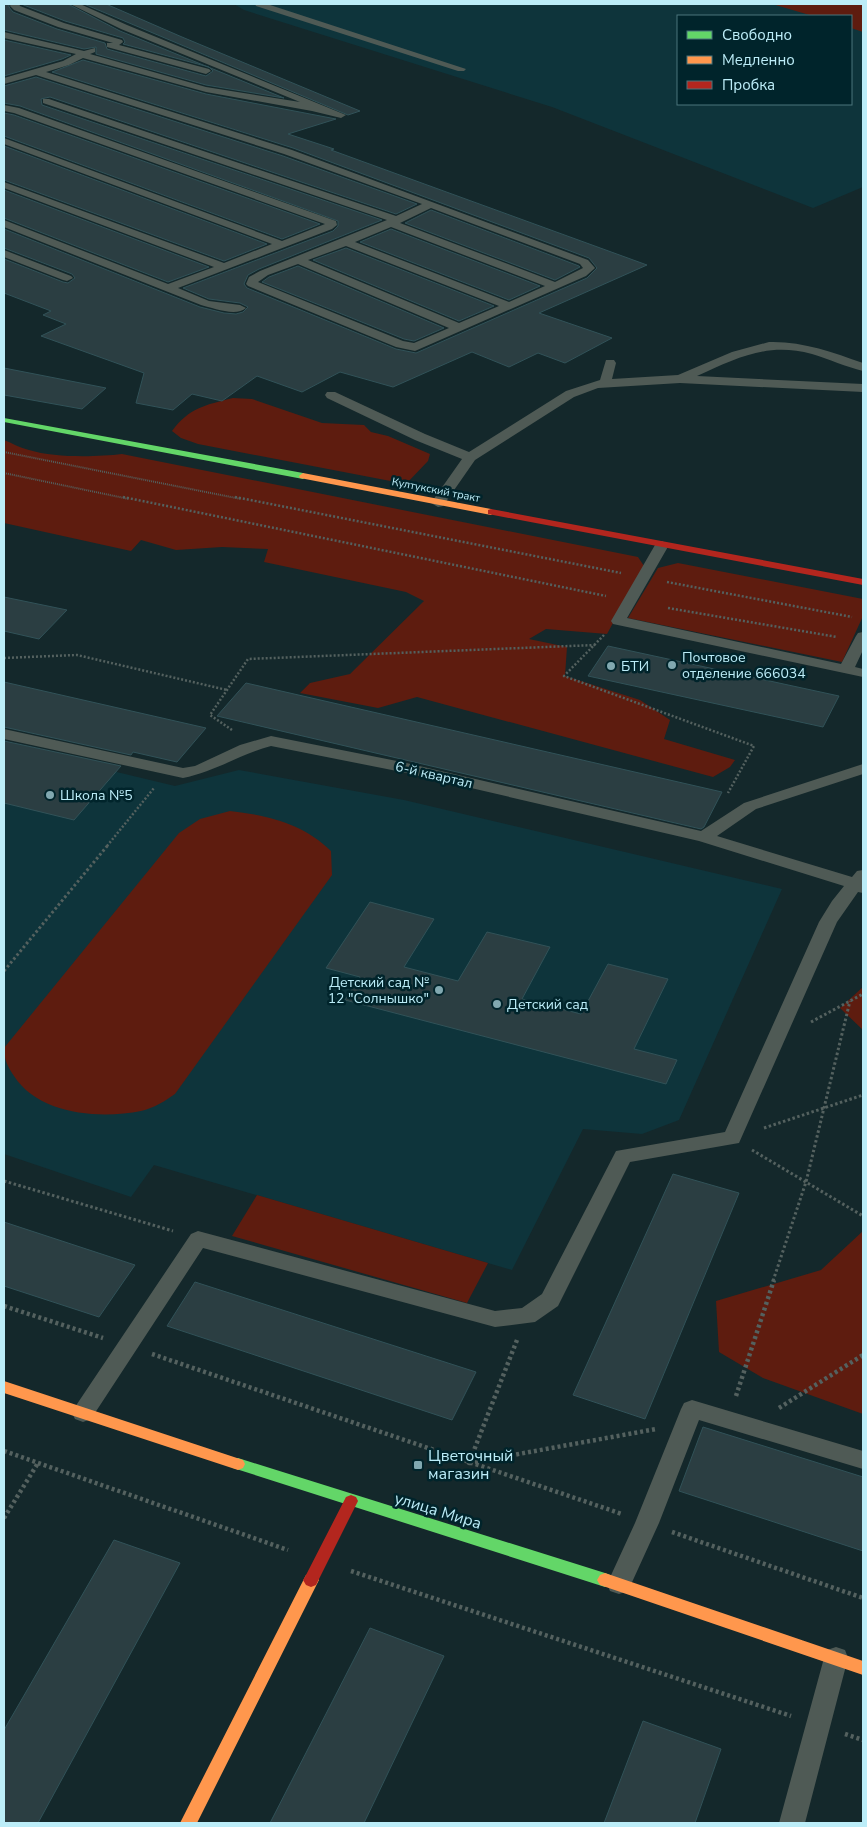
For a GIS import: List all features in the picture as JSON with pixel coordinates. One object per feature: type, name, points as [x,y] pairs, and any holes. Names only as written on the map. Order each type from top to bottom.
[{"type":"main road","name":"Култукский тракт","points":[[4,420],[863,582]]},
{"type":"main road","name":"улица Мира","points":[[4,1387],[351,1502],[619,1584],[863,1668]]},
{"type":"main road","points":[[188,1823],[351,1502]]},
{"type":"lane","points":[[15,4],[14,6],[17,8],[49,21],[115,44],[217,74],[256,81]]},
{"type":"lane","points":[[74,4],[143,35],[341,115]]},
{"type":"lane","points":[[259,4],[462,69]]},
{"type":"lane","points":[[4,35],[84,54],[204,89],[329,111]]},
{"type":"lane","points":[[4,81],[38,72],[84,54],[143,35]]},
{"type":"lane","points":[[38,72],[288,152],[431,204],[588,265],[587,271],[420,346],[408,346],[252,284],[253,279],[266,272],[394,221],[431,204]]},
{"type":"lane","points":[[46,101],[113,122],[394,221],[555,286]]},
{"type":"lane","points":[[4,108],[25,113],[332,223],[328,228],[168,288]]},
{"type":"lane","points":[[4,142],[318,252]]},
{"type":"lane","points":[[4,185],[225,267]]},
{"type":"lane","points":[[4,223],[214,306],[240,308]]},
{"type":"lane","points":[[344,241],[510,306]]},
{"type":"lane","points":[[4,252],[67,278]]},
{"type":"lane","points":[[46,269],[83,254]]},
{"type":"lane","points":[[298,260],[460,328]]},
{"type":"lane","points":[[680,379],[734,356],[769,346],[791,346],[807,349],[863,366]]},
{"type":"lane","points":[[605,382],[610,362]]},
{"type":"lane","points":[[438,503],[470,457],[570,394],[586,387],[605,382],[680,379],[863,388]]},
{"type":"lane","points":[[331,395],[420,437],[470,457]]},
{"type":"lane","points":[[662,545],[618,622],[863,673]]},
{"type":"lane","points":[[846,669],[862,639]]},
{"type":"lane","name":"6-й квартал","points":[[4,734],[183,773],[199,770],[271,741],[402,767],[704,837],[861,882]]},
{"type":"lane","points":[[704,837],[750,806],[863,769]]},
{"type":"lane","points":[[83,1413],[198,1239],[495,1319],[527,1316],[550,1300],[623,1156],[732,1138],[828,922],[838,906],[861,882]]},
{"type":"lane","points":[[619,1584],[647,1523],[692,1409],[863,1460]]},
{"type":"lane","points":[[792,1823],[836,1658]]},
{"type":"path","points":[[4,452],[854,618]]},
{"type":"path","points":[[4,473],[630,601],[862,639]]},
{"type":"path","points":[[618,622],[564,676],[754,746],[727,796]]},
{"type":"path","points":[[255,746],[210,715],[248,659],[595,645]]},
{"type":"path","points":[[4,658],[77,655],[227,690]]},
{"type":"path","points":[[4,971],[168,770]]},
{"type":"path","points":[[775,1042],[863,994]]},
{"type":"path","points":[[728,1420],[806,1182],[850,1001]]},
{"type":"path","points":[[732,1138],[863,1095]]},
{"type":"path","points":[[732,1138],[863,1216]]},
{"type":"path","points":[[4,1180],[198,1239]]},
{"type":"path","points":[[4,1306],[127,1346],[863,1598]]},
{"type":"path","points":[[469,1463],[527,1316]]},
{"type":"path","points":[[750,1426],[863,1355]]},
{"type":"path","points":[[469,1463],[687,1423]]},
{"type":"path","points":[[4,1451],[321,1561],[863,1740]]},
{"type":"path","points":[[4,1518],[38,1463]]},
{"type":"shaded area","points":[[234,4],[800,4],[835,15],[677,15],[677,105],[852,105],[852,21],[863,25],[863,187],[813,208],[552,107],[244,10]]},
{"type":"shaded area","points":[[772,4],[863,4],[863,32],[852,28],[852,15],[810,15]]},
{"type":"shaded area","points":[[233,398],[252,399],[322,423],[364,425],[371,432],[388,436],[430,454],[428,461],[406,484],[198,444],[181,438],[172,431],[178,423],[198,408]]},
{"type":"shaded area","points":[[4,440],[39,453],[63,456],[122,454],[638,557],[644,566],[607,634],[546,629],[529,639],[567,647],[565,676],[640,700],[670,720],[664,739],[735,760],[730,767],[713,777],[417,697],[378,708],[300,693],[310,683],[350,674],[424,601],[406,592],[264,562],[268,549],[222,547],[176,550],[141,540],[131,551],[4,523]]},
{"type":"shaded area","points":[[678,563],[863,599],[863,616],[842,662],[628,618],[658,568]]},
{"type":"shaded area","name":"Детский сад","points":[[4,745],[175,786],[239,770],[404,800],[782,889],[679,1120],[642,1134],[583,1129],[512,1270],[154,1165],[131,1197],[4,1154]]},
{"type":"shaded area","points":[[230,811],[271,818],[309,834],[331,851],[332,875],[175,1094],[146,1110],[107,1114],[89,1114],[72,1111],[39,1099],[25,1089],[14,1076],[7,1063],[4,1048],[179,833],[200,819]]},
{"type":"shaded area","points":[[863,987],[863,1030],[840,1008]]},
{"type":"shaded area","points":[[257,1195],[488,1263],[467,1303],[232,1236]]},
{"type":"shaded area","points":[[863,1231],[863,1414],[763,1378],[719,1352],[716,1301],[821,1270]]},
{"type":"building","points":[[4,4],[9,4],[13,12],[57,29],[105,43],[107,49],[206,76],[213,71],[210,68],[284,98],[206,85],[96,54],[96,47],[84,49],[4,30]]},
{"type":"building","points":[[21,4],[68,4],[120,31],[206,66],[123,44],[125,42],[123,38],[65,21]]},
{"type":"building","points":[[84,4],[106,4],[360,111],[348,115]]},
{"type":"building","points":[[4,40],[71,55],[4,76]]},
{"type":"building","points":[[83,60],[206,94],[336,119],[288,134],[334,149],[331,150],[647,265],[539,313],[612,338],[565,363],[538,353],[509,367],[472,352],[393,387],[340,372],[302,392],[257,376],[222,401],[192,394],[173,410],[136,403],[144,373],[41,336],[66,324],[43,315],[51,311],[4,293],[4,259],[63,282],[68,283],[75,278],[72,274],[4,248],[4,229],[200,307],[236,314],[243,312],[248,307],[240,303],[209,299],[183,288],[333,231],[338,226],[338,221],[20,106],[4,103],[4,86],[36,77],[283,156],[417,204],[396,214],[50,97],[41,99],[42,105],[382,220],[259,269],[248,275],[244,284],[247,288],[396,349],[416,353],[587,278],[597,268],[589,258],[293,148],[52,72]]},
{"type":"building","points":[[4,113],[320,224],[282,239],[4,136]]},
{"type":"building","points":[[4,146],[267,244],[224,261],[4,180]]},
{"type":"building","points":[[4,190],[209,267],[168,282],[4,218]]},
{"type":"building","points":[[431,210],[580,267],[555,280],[405,223]]},
{"type":"building","points":[[391,229],[540,286],[509,300],[360,242]]},
{"type":"building","points":[[346,248],[494,306],[459,321],[313,260]]},
{"type":"building","points":[[298,266],[444,328],[414,341],[404,339],[262,282],[269,277]]},
{"type":"building","points":[[4,368],[106,388],[82,409],[4,395]]},
{"type":"building","points":[[4,597],[67,610],[39,639],[4,631]]},
{"type":"building","points":[[608,646],[839,696],[823,727],[588,676]]},
{"type":"building","points":[[4,682],[206,728],[177,762],[133,752],[131,755],[4,727]]},
{"type":"building","points":[[246,683],[722,792],[704,827],[701,829],[217,716]]},
{"type":"building","points":[[4,741],[121,766],[74,820],[4,803]]},
{"type":"building","name":"Детский сад № 12 \"Солнышко\"","points":[[370,902],[434,919],[404,967],[458,981],[487,932],[550,947],[522,999],[581,1014],[608,964],[668,979],[634,1049],[677,1060],[666,1084],[345,1000],[360,977],[326,968]]},
{"type":"building","points":[[673,1174],[739,1193],[645,1419],[573,1395]]},
{"type":"building","points":[[4,1222],[135,1265],[99,1317],[4,1286]]},
{"type":"building","points":[[195,1282],[476,1372],[452,1420],[167,1326]]},
{"type":"building","points":[[703,1427],[863,1477],[863,1551],[679,1491]]},
{"type":"building","points":[[114,1540],[180,1563],[38,1823],[4,1823],[4,1730]]},
{"type":"building","points":[[370,1628],[444,1656],[364,1823],[270,1823]]},
{"type":"building","points":[[643,1721],[721,1749],[695,1823],[604,1823]]},
{"type":"traffic: fast","points":[[4,420],[303,476]]},
{"type":"traffic: fast","points":[[238,1464],[605,1580]]},
{"type":"traffic: slow","points":[[303,476],[491,512]]},
{"type":"traffic: slow","points":[[4,1387],[238,1464]]},
{"type":"traffic: slow","points":[[188,1823],[311,1580]]},
{"type":"traffic: slow","points":[[605,1580],[863,1668]]},
{"type":"traffic: jam","points":[[491,512],[863,582]]},
{"type":"traffic: jam","points":[[311,1580],[351,1501]]},
{"type":"place","name":"Почтовое отделение 666034","points":[[672,665]]},
{"type":"place","name":"БТИ","points":[[611,666]]},
{"type":"place","name":"Школа №5","points":[[50,795]]},
{"type":"place","name":"Детский сад № 12 \"Солнышко\"","points":[[439,990]]},
{"type":"place","name":"Детский сад","points":[[497,1004]]},
{"type":"place","name":"Цветочный магазин","points":[[418,1465]]}]
